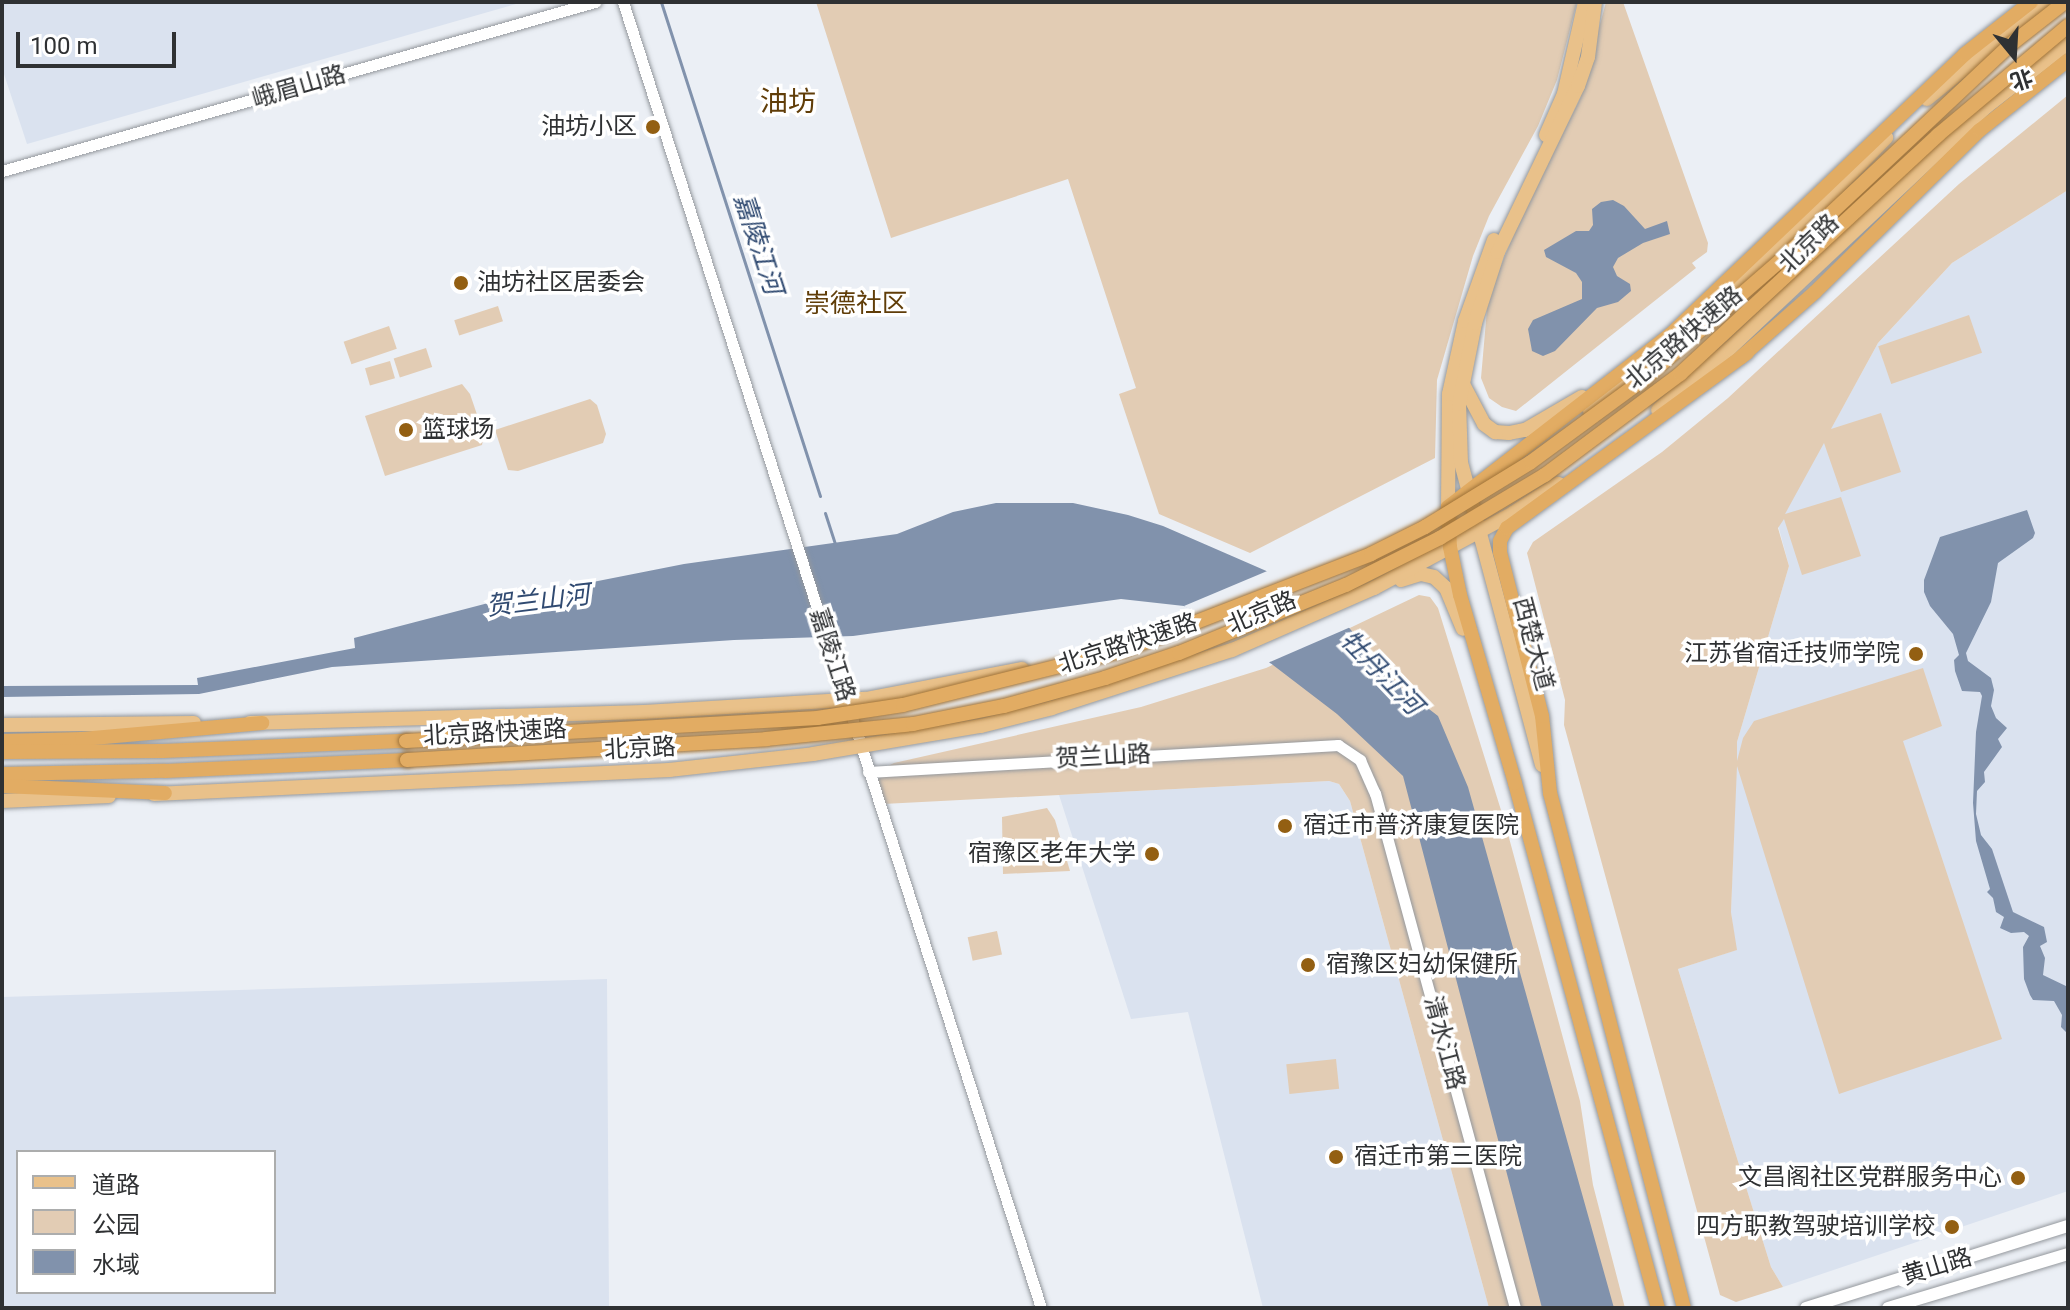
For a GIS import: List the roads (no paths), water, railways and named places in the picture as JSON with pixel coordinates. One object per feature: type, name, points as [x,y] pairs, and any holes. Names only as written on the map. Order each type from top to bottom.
[{"type":"highway","points":[[1658,1308],[1521,804],[1460,595],[1450,547],[1448,507],[1670,335],[1752,261],[1965,54],[2031,2]]},
{"type":"highway","name":"北京路快速路","points":[[2,752],[163,751],[406,741],[817,718],[903,705],[1124,650],[1371,554],[1425,527],[1531,462],[1644,379],[1781,260],[2010,45],[2065,2]]},
{"type":"highway","name":"北京路快速路","points":[[2,774],[165,771],[407,760],[766,739],[913,724],[1004,706],[1105,678],[1179,653],[1346,585],[1454,530],[1545,475],[1714,344],[1938,135],[2068,26]]},
{"type":"highway","points":[[1550,793],[1542,716],[1503,563],[1500,541],[1507,528],[1747,353],[1815,292],[1980,130],[2068,60]]},
{"type":"highway","points":[[1574,473],[1690,395]]},
{"type":"highway","points":[[2,741],[82,739],[262,723]]},
{"type":"highway","points":[[2,786],[165,793]]},
{"type":"highway","name":"西楚大道","points":[[1550,793],[1684,1308]]},
{"type":"main road","points":[[1448,507],[1449,394],[1465,321],[1499,227],[1538,156],[1564,94],[1585,2]]},
{"type":"main road","name":"西楚大道","points":[[1550,793],[1469,492],[1458,436],[1475,323],[1498,252],[1561,126],[1583,71],[1595,2]]},
{"type":"main road","name":"北京路","points":[[1469,492],[1544,448],[1721,302],[1931,95],[2046,2]]},
{"type":"main road","name":"北京路","points":[[2,801],[669,770],[940,734],[1052,708],[1232,650],[1374,588],[1480,531],[1574,473],[1682,391],[1986,107],[2068,43]]},
{"type":"main road","points":[[1464,386],[1484,424],[1495,432],[1509,433],[1525,430],[1623,371]]},
{"type":"main road","name":"北京路","points":[[2,725],[262,723],[644,712],[846,700],[913,692],[1051,662],[1194,620],[1384,542],[1448,507]]},
{"type":"main road","points":[[1374,588],[1421,574],[1434,577],[1446,588],[1456,608],[1521,804]]},
{"type":"main road","name":"黄山路","points":[[1806,1308],[2068,1226]]},
{"type":"main road","name":"黄山路","points":[[1888,1308],[2068,1254]]},
{"type":"street","name":"峨眉山路","points":[[2,171],[595,2]]},
{"type":"street","name":"嘉陵江路","points":[[623,2],[1041,1308]]},
{"type":"street","name":"贺兰山路","points":[[868,772],[1338,745]]},
{"type":"street","name":"清水江路","points":[[1338,745],[1360,760],[1375,793],[1515,1308]]},
{"type":"water","points":[[1613,200],[1624,206],[1645,229],[1667,221],[1670,234],[1643,243],[1618,258],[1613,267],[1617,276],[1630,284],[1631,291],[1618,302],[1597,308],[1555,351],[1543,356],[1532,351],[1528,329],[1533,320],[1582,299],[1582,282],[1576,273],[1546,257],[1544,250],[1576,231],[1589,231],[1593,225],[1592,209],[1601,202]]},
{"type":"water","points":[[996,503],[1073,503],[1128,515],[1163,526],[1271,573],[1345,623],[1398,685],[1438,716],[1468,787],[1614,1308],[1542,1308],[1403,776],[1337,714],[1223,627],[1184,606],[1121,599],[853,636],[734,640],[332,667],[199,694],[2,697],[2,686],[198,685],[197,678],[355,648],[354,638],[496,601],[684,564],[897,534],[953,512]]},
{"type":"water","points":[[2027,510],[2035,533],[2033,538],[1998,563],[1991,602],[1966,653],[1968,661],[1991,678],[1994,690],[1991,706],[1996,718],[2007,728],[1998,739],[2002,747],[1984,772],[1985,782],[1977,791],[1976,814],[1981,835],[1992,849],[2013,912],[2044,927],[2047,942],[2040,946],[2045,958],[2043,975],[2068,987],[2068,1034],[2061,1027],[2062,1015],[2054,1001],[2033,1000],[2030,995],[2024,979],[2023,947],[2029,936],[2024,932],[2011,933],[2000,928],[2004,917],[1996,912],[1993,898],[1987,892],[1990,889],[1976,841],[1973,803],[1976,732],[1982,696],[1980,692],[1962,691],[1955,671],[1954,660],[1959,655],[1953,634],[1930,606],[1924,592],[1924,580],[1940,537]]},
{"type":"waterway","name":"嘉陵江河","points":[[661,2],[820,496]]},
{"type":"waterway","name":"嘉陵江河","points":[[825,513],[835,544]]},
{"type":"place","name":"油坊小区","points":[[653,127]]},
{"type":"place","name":"油坊社区居委会","points":[[461,283]]},
{"type":"place","name":"篮球场","points":[[406,430]]},
{"type":"place","name":"江苏省宿迁技师学院","points":[[1916,654]]},
{"type":"place","name":"宿迁市普济康复医院","points":[[1285,826]]},
{"type":"place","name":"宿豫区老年大学","points":[[1152,854]]},
{"type":"place","name":"宿豫区妇幼保健所","points":[[1308,965]]},
{"type":"place","name":"宿迁市第三医院","points":[[1336,1157]]},
{"type":"place","name":"文昌阁社区党群服务中心","points":[[2018,1178]]},
{"type":"place","name":"四方职教驾驶培训学校","points":[[1952,1227]]},
{"type":"district","name":"油坊","points":[[788,102]]},
{"type":"district","name":"崇德社区","points":[[856,304]]},
{"type":"water label","name":"贺兰山河","points":[[538,601]]},
{"type":"water label","name":"牡丹江河","points":[[1381,673]]}]
